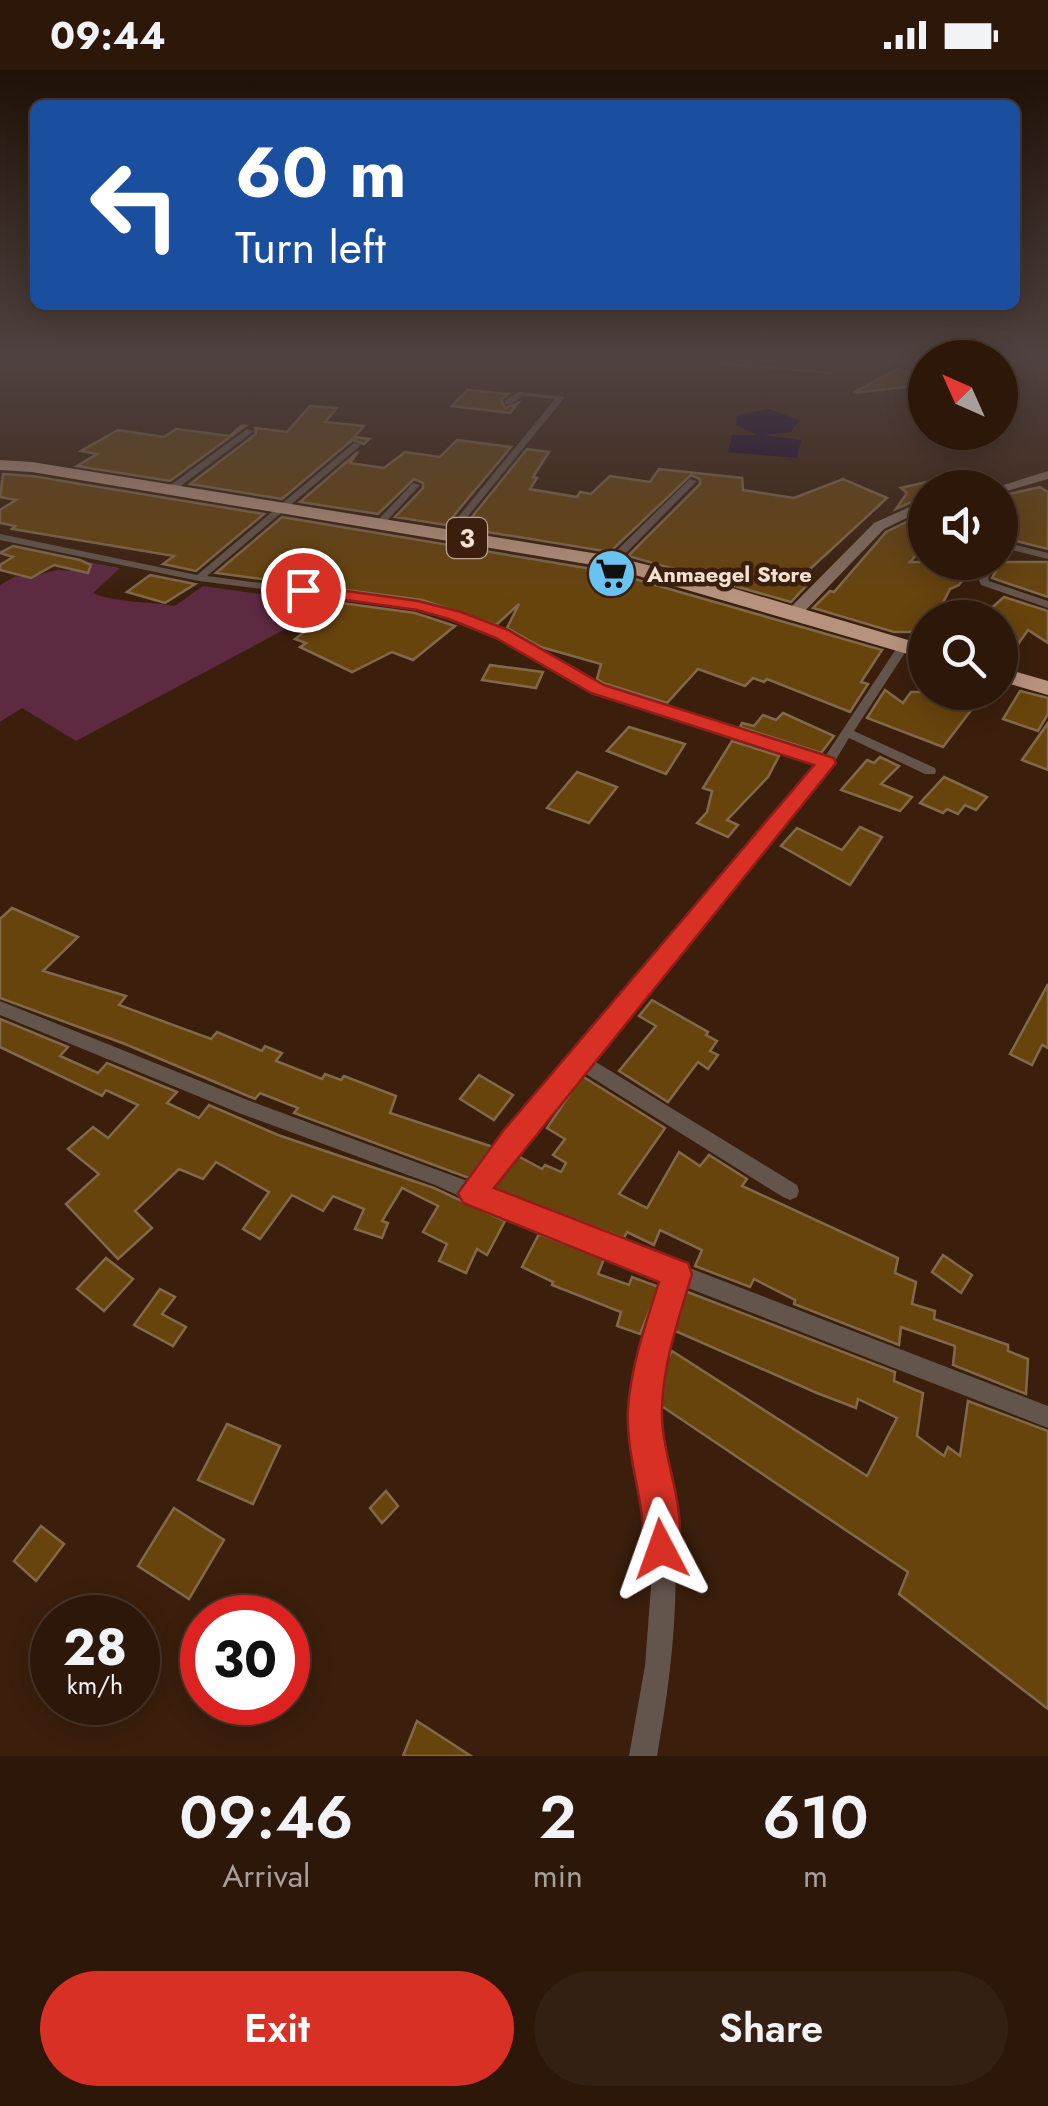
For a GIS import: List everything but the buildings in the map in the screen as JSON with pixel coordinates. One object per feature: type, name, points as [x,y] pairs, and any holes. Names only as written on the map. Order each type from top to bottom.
[{"type":"highway","name":"3","points":[[0,463],[612,562],[908,646]]},
{"type":"highway","points":[[1018,679],[1048,688]]},
{"type":"main road","points":[[1018,484],[1048,475]]},
{"type":"main road","points":[[794,613],[880,526],[908,512]]},
{"type":"street","points":[[172,490],[240,439]]},
{"type":"street","points":[[448,535],[527,439]]},
{"type":"street","points":[[199,578],[358,445]]},
{"type":"street","points":[[612,562],[693,480]]},
{"type":"street","points":[[379,524],[416,485]]},
{"type":"street","points":[[0,537],[199,578],[372,598],[455,616],[502,634],[598,689],[827,763]]},
{"type":"street","points":[[1018,550],[1048,556]]},
{"type":"street","points":[[984,580],[1048,605]]},
{"type":"street","points":[[473,1193],[827,763],[904,645]]},
{"type":"street","points":[[846,732],[930,770]]},
{"type":"street","points":[[0,1008],[246,1108],[1048,1418]]},
{"type":"street","points":[[579,1062],[790,1190]]},
{"type":"street","points":[[643,1756],[653,1708],[662,1618],[660,1515],[647,1446],[645,1410],[653,1352],[677,1274]]},
{"type":"shaded area","points":[[731,439],[801,440],[797,458],[728,452]]},
{"type":"shaded area","points":[[83,561],[120,568],[93,593],[110,598],[175,606],[203,586],[332,604],[76,741],[22,708],[0,722],[0,585],[16,576],[69,571]]},
{"type":"place","name":"Anmaegel Store","points":[[612,574]]},
{"type":"route","points":[[303,590],[372,598],[455,616],[502,634],[598,689],[827,763],[512,1140],[473,1193],[677,1274],[653,1352],[645,1410],[661,1549]]}]
